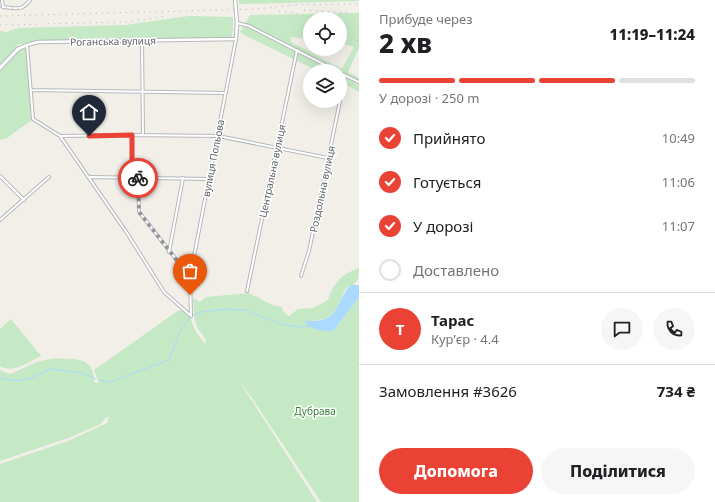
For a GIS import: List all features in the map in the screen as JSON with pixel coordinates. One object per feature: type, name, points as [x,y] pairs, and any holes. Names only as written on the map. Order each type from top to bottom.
[{"type":"main road","name":"Роганська вулиця","points":[[0,68],[18,50]]},
{"type":"street","points":[[2,0],[3,7],[21,8],[24,7],[30,0]]},
{"type":"street","points":[[235,0],[237,23],[236,39]]},
{"type":"street","points":[[237,23],[249,26],[324,64]]},
{"type":"street","name":"Роганська вулиця","points":[[18,50],[27,45],[38,42],[236,39]]},
{"type":"street","name":"вулиця Польова","points":[[90,177],[164,292],[191,316],[190,277],[236,39]]},
{"type":"street","points":[[142,41],[143,135]]},
{"type":"street","points":[[27,45],[33,119],[60,136],[90,177],[208,179]]},
{"type":"street","name":"Центральна вулиця","points":[[247,291],[297,50]]},
{"type":"street","points":[[347,76],[359,82]]},
{"type":"street","points":[[31,90],[226,93]]},
{"type":"street","name":"Роздольна вулиця","points":[[301,276],[309,251],[338,108]]},
{"type":"street","points":[[132,135],[132,178]]},
{"type":"street","points":[[60,136],[218,136],[328,158]]},
{"type":"street","points":[[0,176],[24,200]]},
{"type":"street","points":[[0,220],[49,177]]},
{"type":"street","points":[[138,178],[139,212],[190,277]]},
{"type":"street","points":[[169,252],[184,178]]},
{"type":"green space","points":[[239,0],[359,0],[359,1],[239,4]]},
{"type":"green space","points":[[347,13],[359,13],[359,48],[348,72],[359,78],[359,92],[347,85],[347,64],[345,64],[354,47],[347,45]]},
{"type":"green space","points":[[303,14],[303,38],[291,37],[291,42],[303,48],[303,56],[317,56],[333,64],[304,64],[240,32],[250,15]]},
{"type":"green space","points":[[189,16],[233,17],[231,39],[38,42],[17,45],[18,49],[27,45],[33,119],[7,138],[0,140],[0,31],[7,32],[18,28],[126,25]]},
{"type":"green space","name":"Дубрава","points":[[359,268],[358,279],[345,290],[336,310],[328,317],[323,319],[307,321],[314,329],[334,330],[359,297],[359,502],[321,502],[238,379],[317,502],[0,502],[0,464],[68,441],[107,423],[109,417],[106,417],[101,424],[68,438],[0,461],[0,370],[10,374],[36,362],[45,360],[74,359],[86,362],[93,373],[94,382],[99,383],[94,370],[179,310],[189,314],[195,330],[205,344],[205,339],[196,324],[193,298],[200,302],[206,297],[249,293],[272,305],[282,307],[283,311],[289,316],[298,309],[313,308],[328,300],[329,295],[339,280]]},
{"type":"green space","points":[[11,319],[41,356],[21,366],[10,369],[0,366],[0,329]]},
{"type":"water","points":[[352,285],[359,285],[359,297],[334,330],[329,332],[314,329],[305,323],[306,321],[328,318],[332,315],[346,290]]},
{"type":"waterway","points":[[100,380],[110,382],[169,360],[180,331],[191,316],[201,312],[226,309],[245,310],[280,324],[300,327],[310,326]]},
{"type":"waterway","points":[[0,378],[17,381],[31,378],[50,369],[82,373],[96,379]]},
{"type":"railway","points":[[290,5],[359,4]]},
{"type":"railway","points":[[0,16],[256,9],[296,5]]},
{"type":"railway","points":[[0,7],[21,9]]},
{"type":"railway","points":[[304,10],[351,13]]},
{"type":"railway","points":[[279,11],[303,16]]},
{"type":"railway","points":[[0,25],[126,22],[167,16]]},
{"type":"railway","points":[[347,37],[359,41]]},
{"type":"way so far","points":[[138,178],[139,212],[190,277],[190,295]]},
{"type":"route","points":[[89,136],[132,135],[132,178],[138,178]]}]
